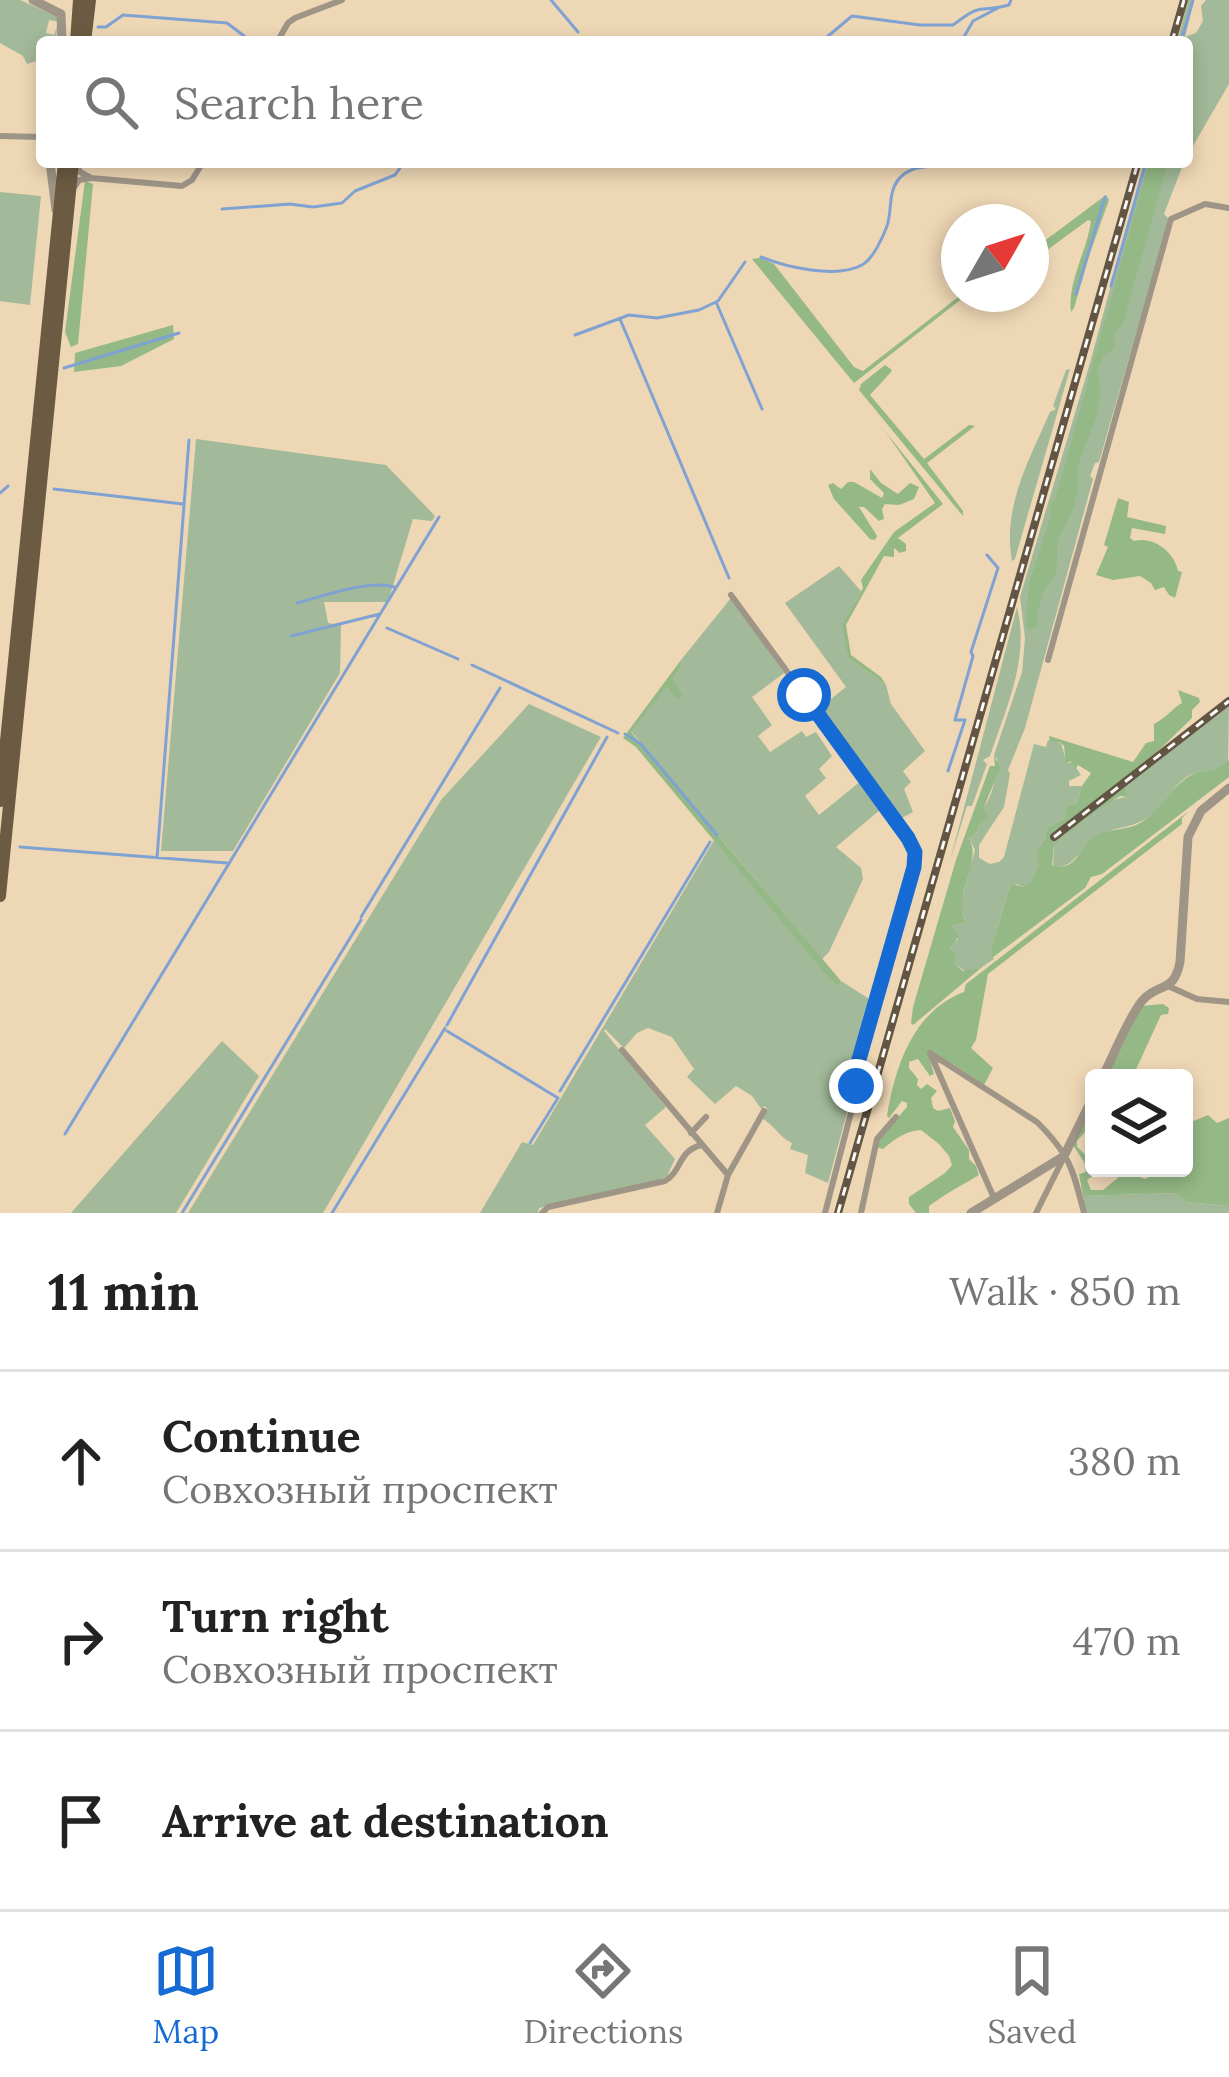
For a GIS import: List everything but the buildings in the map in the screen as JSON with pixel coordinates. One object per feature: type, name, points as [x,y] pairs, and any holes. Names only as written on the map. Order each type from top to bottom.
[{"type":"main road","points":[[77,36],[80,0]]},
{"type":"main road","points":[[86,36],[90,0]]},
{"type":"main road","points":[[0,801],[63,168]]},
{"type":"main road","points":[[0,896],[73,168]]},
{"type":"street","points":[[33,0],[63,18]]},
{"type":"street","points":[[46,0],[56,4],[64,0],[62,36]]},
{"type":"street","points":[[281,36],[296,18],[342,0]]},
{"type":"street","points":[[0,136],[36,137]]},
{"type":"street","points":[[51,168],[58,221]]},
{"type":"street","points":[[78,168],[91,178]]},
{"type":"street","points":[[71,192],[79,180],[91,178],[182,186],[193,180],[200,168]]},
{"type":"street","points":[[1048,659],[1172,219],[1205,204],[1229,208]]},
{"type":"street","points":[[731,595],[915,852],[858,1063],[825,1213]]},
{"type":"street","points":[[1107,1069],[1145,998],[1175,978],[1190,831],[1202,811],[1229,788]]},
{"type":"street","points":[[1168,986],[1197,1000],[1229,1002]]},
{"type":"street","points":[[622,1050],[728,1175]]},
{"type":"street","points":[[994,1199],[930,1054],[1037,1123],[1066,1152],[1084,1213]]},
{"type":"street","points":[[717,1213],[728,1175],[764,1111]]},
{"type":"street","points":[[1036,1213],[1085,1114]]},
{"type":"street","points":[[691,1133],[706,1117]]},
{"type":"street","points":[[861,1213],[877,1139],[896,1117]]},
{"type":"street","points":[[543,1211],[665,1181],[684,1154],[701,1145]]},
{"type":"street","points":[[970,1213],[1066,1152]]},
{"type":"green space","points":[[0,0],[20,0],[58,17],[59,22],[49,20],[46,33],[54,35],[57,27],[56,36],[36,36],[36,61],[27,64],[23,56],[0,43]]},
{"type":"green space","points":[[1188,0],[1194,0],[1185,36],[1179,36]]},
{"type":"green space","points":[[1206,0],[1229,0],[1229,84],[1193,146],[1193,36],[1188,36],[1196,33],[1203,21],[1201,6]]},
{"type":"green space","points":[[1142,168],[1182,168],[1164,214],[1169,219],[1099,462],[1090,476],[1093,479],[1025,728],[1008,770],[1004,807],[979,845],[979,858],[990,864],[1004,857],[1034,744],[1061,743],[1067,763],[1072,762],[1081,775],[1069,781],[1069,786],[1082,786],[1077,803],[1067,806],[1064,819],[1047,828],[1030,883],[1009,889],[990,953],[995,958],[966,972],[955,964],[951,945],[958,939],[952,926],[966,922],[960,907],[975,850],[969,838],[987,819],[984,807],[995,778],[994,755],[1022,672],[1025,638],[1020,597]]},
{"type":"green space","points":[[1147,168],[1166,168],[1123,324],[1113,336],[1115,348],[1103,357],[1097,371],[1101,391],[1096,418],[1078,465],[1074,508],[1058,540],[1056,573],[1044,590],[1038,626],[1029,630],[1029,584],[1051,515],[1049,504],[1055,500]]},
{"type":"green space","points":[[85,181],[93,184],[78,344],[71,347],[65,332]]},
{"type":"green space","points":[[0,192],[41,196],[30,305],[0,301]]},
{"type":"green space","points":[[1106,195],[1109,200],[1071,312],[1072,290],[1091,221],[1049,249],[1049,238]]},
{"type":"green space","points":[[752,259],[774,264],[854,367],[863,371],[941,310],[945,312],[854,383]]},
{"type":"green space","points":[[173,325],[174,339],[121,366],[74,372],[75,353]]},
{"type":"green space","points":[[885,365],[891,372],[870,395],[924,459],[969,425],[975,426],[927,463],[963,516],[859,390]]},
{"type":"green space","points":[[1070,369],[1012,561],[1011,522],[1019,485]]},
{"type":"green space","points":[[885,431],[943,504],[898,538],[906,544],[906,551],[894,548],[894,557],[884,556],[846,625],[851,655],[886,685],[848,658],[842,625],[863,588],[861,580],[894,532],[935,503]]},
{"type":"green space","points":[[196,439],[386,465],[435,516],[432,521],[413,519],[388,602],[324,602],[328,623],[341,625],[340,673],[233,851],[161,851]]},
{"type":"green space","points":[[870,469],[898,494],[910,483],[919,487],[914,499],[885,504],[884,519],[879,521],[859,507],[875,540],[834,499],[828,485],[841,489],[854,482],[882,498],[884,493],[870,479]]},
{"type":"green space","points":[[1118,498],[1129,502],[1127,517],[1166,526],[1165,534],[1132,528],[1130,538],[1156,543],[1172,558],[1182,572],[1175,598],[1164,587],[1155,590],[1140,576],[1113,580],[1096,575],[1108,547],[1104,545]]},
{"type":"green space","points":[[839,566],[861,591],[843,625],[848,658],[886,685],[891,704],[925,751],[903,771],[911,782],[904,789],[913,812],[898,820],[817,710],[846,687],[785,603]]},
{"type":"green space","points":[[731,598],[784,673],[752,697],[772,725],[758,736],[770,752],[802,731],[806,737],[816,732],[832,756],[819,769],[826,778],[805,796],[819,815],[861,781],[881,809],[836,847],[861,868],[863,879],[822,959],[631,731],[667,685],[683,694],[673,679],[681,660]]},
{"type":"green space","points":[[1017,607],[1021,645],[1014,683],[950,861]]},
{"type":"green space","points":[[681,660],[673,679],[683,694],[677,699],[667,686],[631,732],[840,984],[831,981],[636,747],[623,738]]},
{"type":"green space","points":[[1178,690],[1199,698],[1192,718],[1152,757],[1053,837],[1124,786],[1128,797],[1120,796],[1091,814],[1054,844],[1052,866],[1073,862],[1100,833],[1140,823],[1193,774],[1229,760],[1229,777],[1102,874],[1091,877],[1085,888],[992,958],[1009,889],[1013,884],[1030,883],[1047,828],[1064,819],[1067,806],[1077,803],[1091,773],[1078,765],[1075,770],[1071,761],[1066,763],[1064,746],[1050,742],[1049,736],[1133,762],[1146,743],[1154,741],[1154,724],[1182,703]]},
{"type":"green space","points":[[1229,703],[1228,763],[1187,777],[1150,816],[1097,836],[1073,861],[1053,867],[1054,844],[1098,808],[1127,797],[1123,785]]},
{"type":"green space","points":[[529,704],[601,737],[323,1213],[188,1213],[441,800]]},
{"type":"green space","points":[[994,755],[1000,768],[984,807],[988,819],[969,838],[972,858],[962,902],[966,922],[952,926],[959,936],[950,948],[963,971],[981,968],[913,1025],[913,1007],[956,860],[990,766],[995,766]]},
{"type":"green space","points":[[1189,811],[1182,824],[988,974],[971,1048],[993,1068],[984,1085],[953,1064],[937,1063],[929,1056],[934,1074],[930,1076],[918,1059],[909,1062],[917,1085],[921,1089],[927,1084],[937,1091],[931,1098],[933,1108],[950,1108],[953,1127],[979,1175],[929,1206],[929,1213],[916,1213],[909,1197],[945,1173],[952,1165],[949,1156],[921,1130],[883,1149],[876,1147],[907,1107],[902,1101],[887,1116],[901,1060],[919,1027],[946,1001],[964,992],[966,984]]},
{"type":"green space","points":[[714,840],[833,983],[841,981],[871,1000],[828,1183],[805,1173],[808,1155],[790,1149],[792,1143],[762,1118],[767,1108],[762,1110],[752,1096],[736,1086],[715,1104],[687,1077],[694,1069],[672,1037],[648,1028],[624,1048],[605,1029],[666,1107],[645,1125],[675,1159],[667,1176],[539,1208],[538,1213],[480,1213],[522,1142],[533,1145]]},
{"type":"green space","points":[[1163,1004],[1168,1014],[1161,1015],[1136,1069],[1110,1069],[1141,1006]]},
{"type":"green space","points":[[222,1041],[259,1076],[176,1213],[71,1213]]},
{"type":"green space","points":[[1208,1115],[1217,1123],[1229,1118],[1229,1206],[1186,1202],[1178,1193],[1083,1196],[1079,1174],[1091,1177],[1087,1180],[1091,1190],[1103,1190],[1119,1177],[1193,1177],[1193,1121]]},
{"type":"green space","points":[[1085,1121],[1077,1147],[1085,1155],[1085,1167],[1073,1145]]},
{"type":"green space","points":[[1179,1193],[1186,1202],[1229,1206],[1229,1213],[1086,1213],[1083,1196]]},
{"type":"waterway","points":[[551,0],[578,32]]},
{"type":"waterway","points":[[828,36],[852,16],[953,25],[977,10],[1009,5],[1011,0]]},
{"type":"waterway","points":[[1183,36],[1193,0]]},
{"type":"waterway","points":[[964,36],[973,21],[998,8]]},
{"type":"waterway","points":[[98,27],[123,15],[227,23],[244,36]]},
{"type":"waterway","points":[[222,209],[342,203],[400,168]]},
{"type":"waterway","points":[[761,257],[825,271],[862,265],[885,231],[898,180],[922,168]]},
{"type":"waterway","points":[[1111,286],[1144,168]]},
{"type":"waterway","points":[[1076,294],[1105,197]]},
{"type":"waterway","points":[[575,335],[629,315],[657,318],[699,310],[718,301],[745,262]]},
{"type":"waterway","points":[[716,302],[762,409]]},
{"type":"waterway","points":[[620,319],[729,578]]},
{"type":"waterway","points":[[64,368],[179,333]]},
{"type":"waterway","points":[[157,858],[189,440]]},
{"type":"waterway","points":[[0,493],[8,486]]},
{"type":"waterway","points":[[54,489],[183,504]]},
{"type":"waterway","points":[[65,1134],[439,517]]},
{"type":"waterway","points":[[948,771],[965,720],[955,720],[971,652],[998,568],[987,555]]},
{"type":"waterway","points":[[297,603],[360,587],[394,587]]},
{"type":"waterway","points":[[291,636],[380,614]]},
{"type":"waterway","points":[[387,628],[458,659]]},
{"type":"waterway","points":[[472,665],[618,733]]},
{"type":"waterway","points":[[361,917],[500,688]]},
{"type":"waterway","points":[[625,734],[641,744],[717,835]]},
{"type":"waterway","points":[[447,1025],[607,737]]},
{"type":"waterway","points":[[560,1091],[710,842]]},
{"type":"waterway","points":[[20,847],[227,863]]},
{"type":"waterway","points":[[182,1213],[361,920]]},
{"type":"waterway","points":[[332,1213],[445,1028]]},
{"type":"waterway","points":[[447,1031],[558,1098]]},
{"type":"waterway","points":[[530,1143],[558,1098]]},
{"type":"railway","points":[[1174,36],[1184,0]]},
{"type":"railway","points":[[838,1213],[1136,168]]},
{"type":"railway","points":[[1054,837],[1229,701]]},
{"type":"route","points":[[804,695],[915,852],[858,1063],[856,1086]]}]
